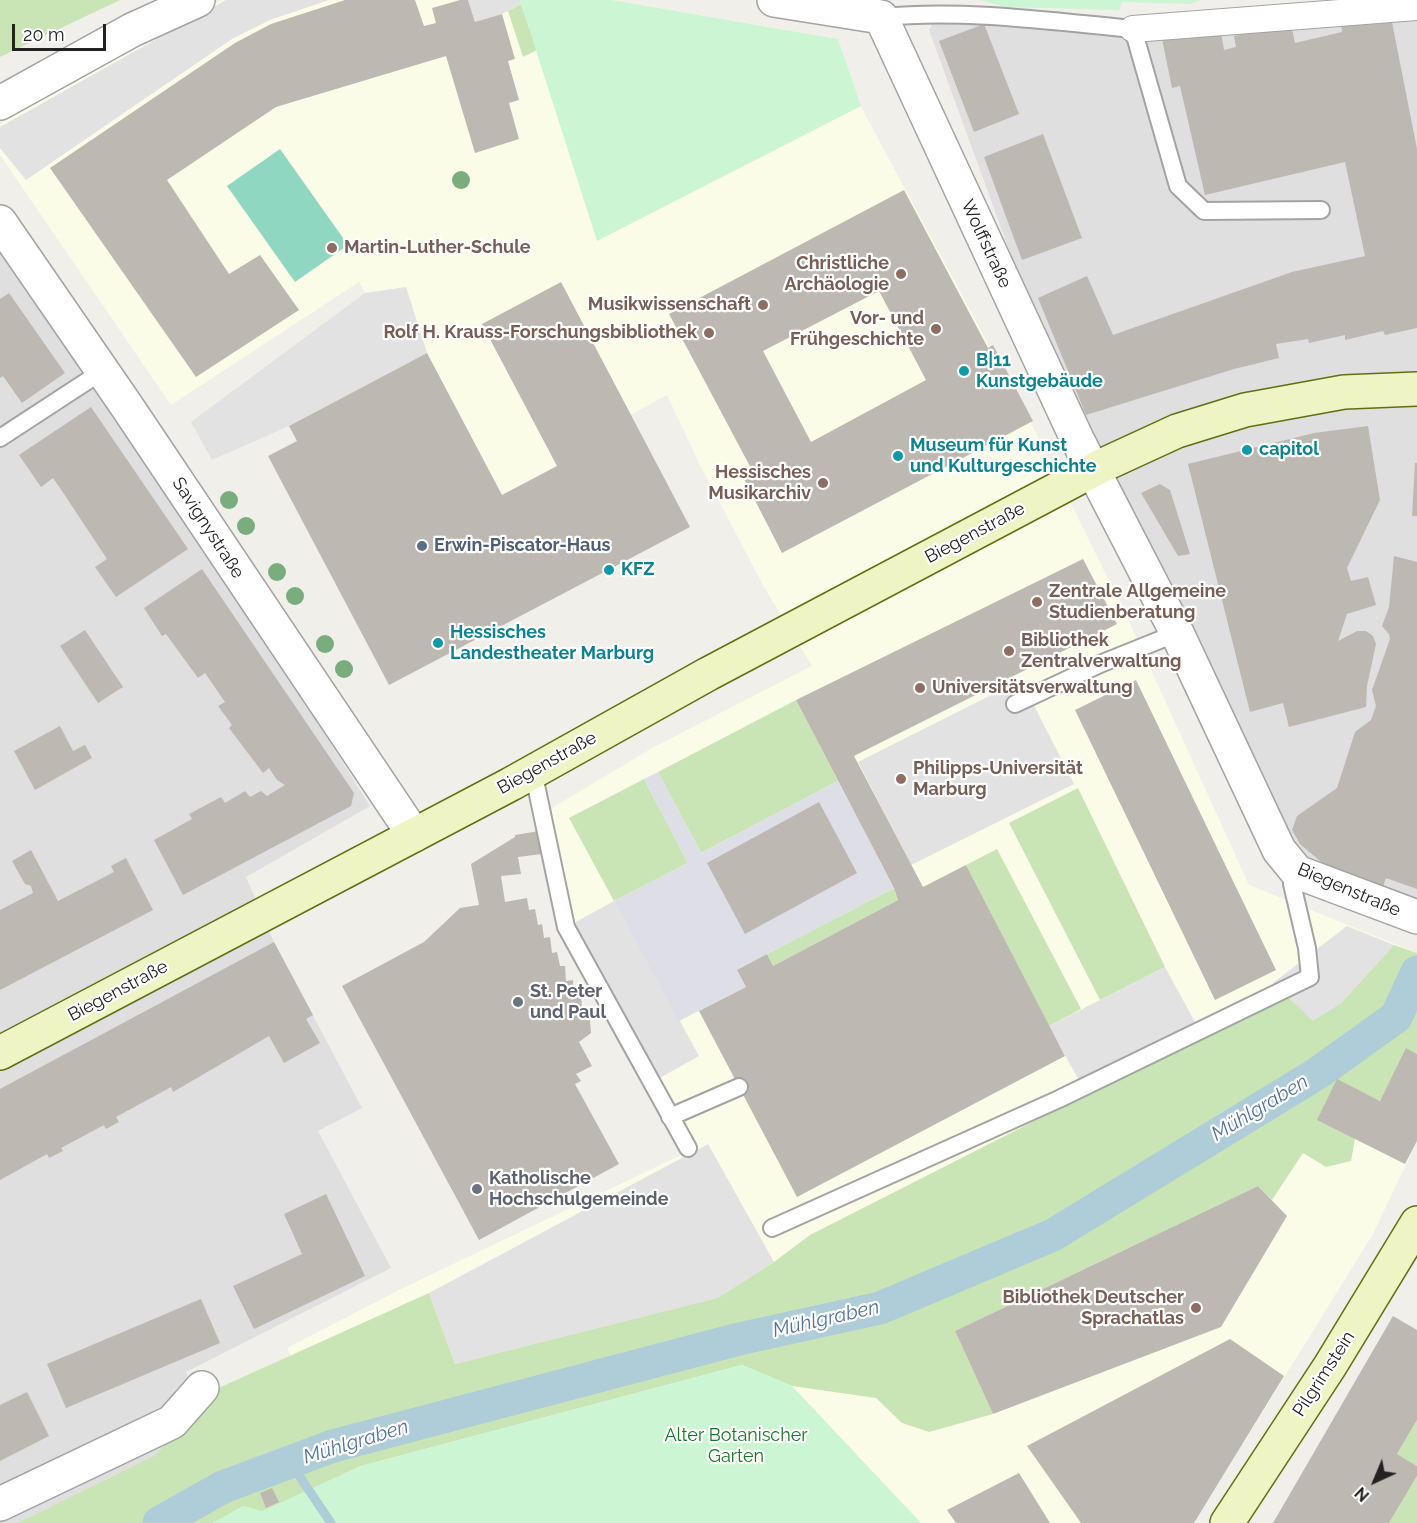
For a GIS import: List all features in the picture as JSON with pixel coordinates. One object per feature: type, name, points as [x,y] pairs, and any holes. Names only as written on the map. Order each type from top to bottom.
[{"type":"main road","name":"Biegenstraße","points":[[0,1053],[414,835],[708,674],[1093,470],[1177,432],[1245,410],[1344,392],[1417,389]]},
{"type":"main road","name":"Pilgrimstein","points":[[1227,1523],[1330,1366],[1417,1223]]},
{"type":"street","points":[[0,103],[132,30],[198,0]]},
{"type":"street","points":[[774,0],[881,17]]},
{"type":"street","points":[[1133,29],[1417,7]]},
{"type":"street","name":"Wolffstraße","points":[[881,17],[1093,470]]},
{"type":"street","name":"Savignystraße","points":[[0,222],[101,372],[128,408],[414,835]]},
{"type":"street","name":"Biegenstraße","points":[[1093,470],[1177,633],[1242,776],[1279,850],[1297,872],[1417,917]]},
{"type":"street","points":[[0,1504],[172,1422],[202,1388]]},
{"type":"lane","points":[[881,17],[914,14],[1002,16],[1133,29],[1178,186],[1204,211],[1321,210]]},
{"type":"lane","points":[[0,438],[101,372]]},
{"type":"lane","points":[[1015,704],[1100,664],[1177,633]]},
{"type":"lane","points":[[533,771],[566,927],[688,1148]]},
{"type":"lane","points":[[772,1228],[1059,1099],[1310,977],[1307,948],[1292,884],[1297,872]]},
{"type":"lane","points":[[670,1117],[739,1087]]},
{"type":"shaded area","name":"Philipps-Universität Marburg","points":[[222,0],[612,0],[838,39],[861,107],[1033,427],[1127,617],[1249,885],[1417,953],[1417,1141],[1373,1234],[1194,1523],[213,1523],[342,1460],[287,1348],[401,1289],[681,1155],[558,930],[547,811],[654,747],[812,666],[764,587],[698,461],[667,395],[630,415],[557,466],[502,495],[427,353],[406,288],[365,293],[359,282],[171,405],[0,155],[0,124],[37,100]]},
{"type":"shaded area","points":[[226,0],[329,0],[270,20],[232,39],[26,180],[0,148],[0,127]]},
{"type":"shaded area","points":[[468,0],[520,0],[521,4],[502,14],[475,22]]},
{"type":"shaded area","points":[[1417,10],[1417,906],[1302,863],[1125,495],[1075,431],[929,30],[936,18],[1111,32]]},
{"type":"shaded area","points":[[0,236],[148,453],[370,806],[246,877],[274,942],[362,1108],[318,1131],[391,1268],[186,1372],[243,1506],[213,1523],[0,1523]]},
{"type":"shaded area","points":[[406,287],[427,353],[289,426],[212,460],[191,422],[365,293]]},
{"type":"shaded area","points":[[1021,680],[1074,784],[911,865],[858,762]]},
{"type":"shaded area","points":[[658,772],[701,853],[838,781],[894,888],[737,970],[746,987],[679,1021],[614,901],[688,863],[644,779]]},
{"type":"shaded area","points":[[614,901],[699,1056],[658,1079],[574,923]]},
{"type":"shaded area","points":[[1347,926],[1394,945],[1340,1004],[1313,1021],[1273,983]]},
{"type":"shaded area","points":[[1165,967],[1195,1022],[1081,1084],[1049,1026]]},
{"type":"shaded area","points":[[708,1144],[774,1262],[718,1298],[455,1364],[429,1293]]},
{"type":"green space","points":[[0,0],[120,0],[0,57]]},
{"type":"green space","points":[[520,0],[612,0],[838,39],[861,106],[597,241]]},
{"type":"green space","points":[[980,0],[1201,0],[1189,4],[1122,2],[1119,10],[1005,7]]},
{"type":"green space","points":[[521,4],[537,50],[523,57],[508,11]]},
{"type":"green space","points":[[280,149],[348,245],[295,282],[227,186]]},
{"type":"green space","points":[[796,700],[838,781],[701,853],[658,772]]},
{"type":"green space","points":[[644,779],[688,863],[614,901],[569,818]]},
{"type":"green space","points":[[1078,788],[1165,967],[1100,1000],[1009,823]]},
{"type":"green space","points":[[997,849],[1081,1009],[1049,1026],[966,865]]},
{"type":"green space","points":[[894,888],[898,900],[773,966],[767,954]]},
{"type":"green space","points":[[1394,945],[1417,953],[1417,1054],[1407,1049],[1380,1101],[1337,1080],[1355,1139],[1351,1161],[1326,1167],[1303,1153],[1272,1200],[1258,1186],[955,1331],[993,1414],[929,1432],[902,1423],[876,1398],[792,1386],[742,1365],[361,1466],[262,1512],[243,1506],[213,1523],[18,1523],[156,1455],[212,1391],[429,1293],[455,1364],[722,1295],[774,1262],[810,1235],[1284,994],[1340,1004]]},
{"type":"green space","name":"Alter Botanischer Garten","points":[[742,1365],[792,1386],[921,1523],[213,1523],[243,1506],[262,1511],[361,1466]]},
{"type":"green space","points":[[1417,1420],[1417,1466],[1397,1454]]},
{"type":"green space","points":[[1417,1476],[1417,1523],[1389,1523]]},
{"type":"building","points":[[345,0],[415,0],[424,26],[436,23],[432,8],[460,0],[468,0],[475,22],[502,14],[515,59],[508,61],[519,100],[509,103],[519,139],[475,153],[446,56],[276,107],[167,180],[229,274],[260,255],[299,310],[196,377],[50,168],[235,43],[271,24]]},
{"type":"building","points":[[1391,17],[1417,149],[1417,328],[1385,335],[1383,331],[1345,340],[1345,335],[1309,343],[1308,339],[1276,344],[1279,358],[1234,369],[1086,415],[1038,298],[1087,276],[1113,335],[1292,272],[1365,256],[1345,162],[1205,195],[1180,86],[1172,88],[1162,39],[1220,28],[1224,50],[1236,47],[1234,36],[1291,24],[1295,43],[1342,32],[1341,25]]},
{"type":"building","points":[[984,24],[1019,114],[974,132],[939,41]]},
{"type":"building","points":[[1043,134],[1082,238],[1022,260],[984,157]]},
{"type":"building","name":"B|11 Kunstgebäude","points":[[904,190],[988,348],[993,345],[1033,421],[782,553],[743,477],[753,472],[669,314]],"holes":[[[879,291],[926,380],[811,442],[763,351]]]},
{"type":"building","name":"Erwin-Piscator-Haus","points":[[561,282],[690,527],[389,685],[268,456],[297,441],[289,426],[427,353],[502,495],[557,466],[482,324]]},
{"type":"building","points":[[9,293],[65,373],[22,403],[3,376],[0,378],[0,299]]},
{"type":"building","points":[[91,407],[188,549],[116,597],[95,567],[107,559],[64,494],[53,478],[41,487],[19,455]]},
{"type":"building","points":[[1368,426],[1380,500],[1347,568],[1351,581],[1368,577],[1376,605],[1347,614],[1338,641],[1357,631],[1366,631],[1373,636],[1376,644],[1367,686],[1366,707],[1289,727],[1283,703],[1250,712],[1188,464],[1314,433]]},
{"type":"building","points":[[1415,463],[1417,463],[1417,516],[1412,516]]},
{"type":"building","points":[[1160,484],[1170,490],[1190,554],[1178,556],[1141,493]]},
{"type":"building","points":[[1394,556],[1417,562],[1417,889],[1386,878],[1382,890],[1326,866],[1300,844],[1292,830],[1297,816],[1337,788],[1355,732],[1371,720],[1376,706],[1372,690],[1390,639],[1382,626],[1389,607]]},
{"type":"building","points":[[1083,559],[1117,624],[854,756],[923,887],[966,865],[1065,1056],[797,1197],[699,1011],[746,987],[737,970],[767,954],[773,966],[898,900],[894,888],[796,700]]},
{"type":"building","points":[[202,569],[354,793],[351,806],[183,895],[154,840],[192,819],[189,814],[221,797],[225,803],[245,791],[250,797],[261,791],[267,796],[285,785],[277,780],[269,768],[263,773],[229,728],[232,725],[218,706],[225,702],[205,673],[198,678],[166,634],[162,636],[144,608]]},
{"type":"building","points":[[85,630],[123,687],[98,703],[60,646]]},
{"type":"building","points":[[1136,680],[1276,970],[1215,1000],[1075,710]]},
{"type":"building","points":[[60,726],[73,751],[85,745],[92,758],[35,790],[14,751]]},
{"type":"building","points":[[819,802],[857,873],[745,934],[707,863]]},
{"type":"building","points":[[539,831],[542,854],[518,857],[521,874],[501,876],[505,902],[527,898],[529,910],[535,909],[538,925],[542,924],[544,938],[550,937],[552,953],[557,952],[560,966],[565,966],[566,981],[573,980],[574,996],[581,995],[582,1010],[589,1009],[591,1033],[579,1042],[592,1066],[576,1074],[581,1081],[575,1084],[619,1164],[479,1240],[342,986],[424,942],[460,908],[479,905],[471,864],[515,835]]},
{"type":"building","points":[[31,850],[58,901],[114,872],[111,866],[126,858],[153,910],[0,990],[0,910],[33,893],[31,886],[25,884],[12,861]]},
{"type":"building","points":[[274,942],[313,1015],[306,1019],[320,1043],[284,1063],[269,1036],[173,1092],[171,1087],[116,1117],[119,1122],[106,1129],[104,1125],[61,1148],[63,1151],[49,1158],[47,1154],[0,1180],[0,1089]]},
{"type":"building","points":[[1406,1048],[1417,1054],[1417,1141],[1405,1164],[1317,1120],[1337,1079],[1380,1101]]},
{"type":"building","points":[[1258,1186],[1287,1216],[1221,1327],[993,1414],[955,1331]]},
{"type":"building","points":[[326,1194],[365,1276],[254,1329],[233,1286],[302,1254],[284,1214]]},
{"type":"building","points":[[201,1299],[220,1343],[66,1408],[47,1364]]},
{"type":"building","points":[[1393,1316],[1417,1330],[1417,1420],[1397,1454],[1417,1466],[1417,1476],[1389,1523],[1273,1523]]},
{"type":"building","points":[[1230,1339],[1284,1376],[1194,1523],[1081,1523],[1027,1446]]},
{"type":"building","points":[[27,1392],[49,1436],[0,1461],[0,1405]]},
{"type":"building","points":[[1019,1473],[1050,1523],[956,1523],[947,1510]]},
{"type":"building","points":[[272,1488],[279,1502],[266,1508],[260,1493]]},
{"type":"waterway","name":"Mühlgraben","points":[[159,1523],[223,1487],[333,1446],[739,1339],[880,1308],[1053,1235],[1318,1073],[1396,1017],[1417,972]]},
{"type":"waterway","points":[[290,1462],[331,1523]]},
{"type":"place","name":"Martin-Luther-Schule","points":[[332,248]]},
{"type":"place","name":"Christliche Archäologie","points":[[901,274]]},
{"type":"place","name":"Musikwissenschaft","points":[[763,305]]},
{"type":"place","name":"Vor- und Frühgeschichte","points":[[936,329]]},
{"type":"place","name":"Rolf H. Krauss-Forschungsbibliothek","points":[[709,333]]},
{"type":"place","name":"B|11 Kunstgebäude","points":[[964,371]]},
{"type":"place","name":"capitol","points":[[1247,450]]},
{"type":"place","name":"Museum für Kunst und Kulturgeschichte","points":[[898,456]]},
{"type":"place","name":"Hessisches Musikarchiv","points":[[823,483]]},
{"type":"place","name":"Erwin-Piscator-Haus","points":[[422,546]]},
{"type":"place","name":"KFZ","points":[[609,570]]},
{"type":"place","name":"Zentrale Allgemeine Studienberatung","points":[[1037,602]]},
{"type":"place","name":"Hessisches Landestheater Marburg","points":[[438,643]]},
{"type":"place","name":"Bibliothek Zentralverwaltung","points":[[1009,651]]},
{"type":"place","name":"Universitätsverwaltung","points":[[920,688]]},
{"type":"place","name":"Philipps-Universität Marburg","points":[[901,779]]},
{"type":"place","name":"St. Peter und Paul","points":[[518,1002]]},
{"type":"place","name":"Katholische Hochschulgemeinde","points":[[477,1189]]},
{"type":"place","name":"Bibliothek Deutscher Sprachatlas","points":[[1196,1308]]}]
